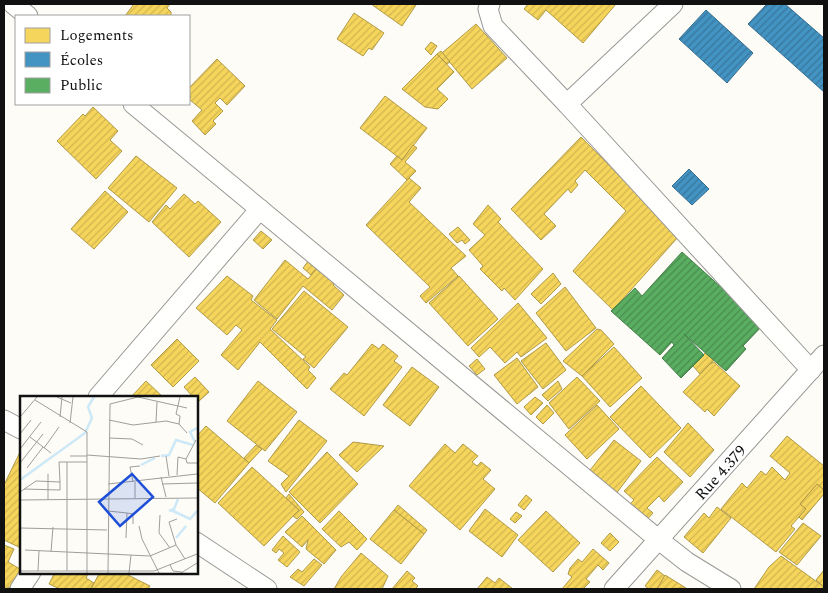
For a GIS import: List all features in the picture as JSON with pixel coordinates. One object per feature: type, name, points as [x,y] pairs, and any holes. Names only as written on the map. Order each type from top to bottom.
[{"type":"street","points":[[13,4],[27,15]]},
{"type":"street","points":[[490,4],[488,9],[493,26],[811,370]]},
{"type":"street","points":[[567,104],[673,4]]},
{"type":"street","points":[[134,105],[659,540],[687,562],[731,589]]},
{"type":"street","points":[[99,396],[260,209]]},
{"type":"street","name":"Rue 4.379","points":[[614,589],[824,355]]},
{"type":"street","points":[[4,420],[20,428]]},
{"type":"street","points":[[198,543],[267,589]]},
{"type":"street","points":[[20,589],[30,573]]},
{"type":"building: Logements","points":[[134,4],[170,4],[167,8],[171,15],[126,15]]},
{"type":"building: Logements","points":[[371,4],[415,4],[416,5],[402,26]]},
{"type":"building: Logements","points":[[528,4],[616,4],[583,43],[546,10],[538,20],[524,9]]},
{"type":"building: Logements","points":[[354,13],[384,33],[372,50],[369,48],[363,56],[337,39]]},
{"type":"building: Logements","points":[[476,24],[507,58],[472,89],[442,53]]},
{"type":"building: Logements","points":[[431,42],[437,46],[431,55],[425,49]]},
{"type":"building: Logements","points":[[441,51],[450,62],[447,64],[437,54]]},
{"type":"building: Logements","points":[[437,54],[454,72],[437,89],[448,99],[438,109],[425,107],[402,89]]},
{"type":"building: Logements","points":[[217,59],[245,86],[227,105],[220,98],[215,103],[223,111],[213,121],[216,124],[205,135],[192,121],[202,110],[190,100],[190,87]]},
{"type":"building: Logements","points":[[385,96],[427,128],[402,160],[360,128]]},
{"type":"building: Logements","points":[[93,107],[118,131],[110,140],[122,151],[96,179],[57,141],[83,114],[85,116]]},
{"type":"building: Logements","points":[[581,137],[679,236],[613,310],[573,271],[626,211],[585,170],[575,181],[578,185],[571,193],[568,189],[544,214],[556,226],[541,240],[511,209]]},
{"type":"building: Logements","points":[[413,145],[417,148],[405,162],[416,171],[407,180],[390,164],[397,156],[402,160]]},
{"type":"building: Logements","points":[[136,156],[177,188],[149,222],[108,188]]},
{"type":"building: Logements","points":[[409,178],[421,188],[409,202],[466,256],[451,268],[458,276],[426,303],[420,296],[430,287],[366,225]]},
{"type":"building: Logements","points":[[105,191],[128,212],[94,249],[71,229]]},
{"type":"building: Logements","points":[[184,194],[195,204],[198,201],[221,222],[189,257],[152,222],[166,205],[170,209]]},
{"type":"building: Logements","points":[[488,205],[501,219],[498,222],[543,269],[515,300],[504,288],[502,291],[480,269],[483,266],[469,250],[485,235],[473,224]]},
{"type":"building: Logements","points":[[458,227],[470,240],[465,244],[462,240],[457,243],[449,234]]},
{"type":"building: Logements","points":[[261,231],[272,240],[263,249],[253,240]]},
{"type":"building: Logements","points":[[285,260],[308,279],[318,267],[336,281],[333,285],[344,295],[332,310],[303,286],[277,319],[254,300]]},
{"type":"building: Logements","points":[[309,260],[317,268],[311,275],[303,268]]},
{"type":"building: Logements","points":[[553,273],[561,284],[541,304],[531,294]]},
{"type":"building: Logements","points":[[227,276],[253,296],[251,300],[277,320],[270,329],[310,367],[308,370],[316,378],[307,389],[260,342],[238,370],[221,355],[242,330],[236,325],[227,335],[196,308]]},
{"type":"building: Logements","points":[[459,276],[498,319],[468,346],[429,303]]},
{"type":"building: Logements","points":[[565,287],[596,328],[566,351],[536,313]]},
{"type":"building: Logements","points":[[304,291],[348,327],[314,368],[303,359],[306,357],[272,329]]},
{"type":"building: Logements","points":[[518,303],[547,338],[521,357],[517,352],[505,363],[490,347],[479,357],[471,348]]},
{"type":"building: Logements","points":[[597,329],[601,330],[614,344],[582,376],[563,361]]},
{"type":"building: Logements","points":[[177,339],[199,361],[173,387],[151,365]]},
{"type":"building: Logements","points":[[546,343],[566,370],[543,389],[521,361]]},
{"type":"building: Logements","points":[[372,344],[379,349],[383,344],[398,356],[394,361],[402,367],[364,416],[330,389],[344,373],[347,375]]},
{"type":"building: Logements","points":[[614,347],[642,378],[610,407],[582,376]]},
{"type":"building: Logements","points":[[705,353],[714,360],[700,374],[693,366]]},
{"type":"building: Logements","points":[[517,358],[538,387],[517,404],[494,375]]},
{"type":"building: Logements","points":[[477,359],[485,369],[477,375],[469,366]]},
{"type":"building: Logements","points":[[714,362],[740,386],[714,416],[707,409],[705,412],[683,392]]},
{"type":"building: Logements","points":[[412,367],[439,387],[410,426],[383,405]]},
{"type":"building: Logements","points":[[195,377],[209,392],[198,402],[198,396],[192,396],[184,387]]},
{"type":"building: Logements","points":[[577,377],[600,401],[569,429],[549,403]]},
{"type":"building: Logements","points":[[146,381],[162,396],[132,396]]},
{"type":"building: Logements","points":[[258,381],[297,412],[265,451],[227,421]]},
{"type":"building: Logements","points":[[558,381],[562,389],[548,401],[542,395]]},
{"type":"building: Logements","points":[[641,386],[681,428],[650,458],[610,417]]},
{"type":"building: Logements","points":[[535,397],[543,403],[531,415],[524,407]]},
{"type":"building: Logements","points":[[547,405],[554,413],[543,424],[536,417]]},
{"type":"building: Logements","points":[[597,405],[619,429],[587,459],[565,435]]},
{"type":"building: Logements","points":[[299,420],[327,441],[286,492],[281,484],[289,476],[268,461]]},
{"type":"building: Logements","points":[[688,423],[714,450],[690,477],[664,452]]},
{"type":"building: Logements","points":[[206,426],[249,463],[215,503],[198,489],[198,435]]},
{"type":"building: Logements","points":[[787,436],[824,466],[824,490],[817,484],[800,504],[806,509],[791,526],[795,529],[776,552],[721,509],[742,483],[747,488],[761,471],[766,475],[772,467],[785,480],[790,473],[770,456]]},
{"type":"building: Logements","points":[[614,440],[641,461],[615,495],[587,474]]},
{"type":"building: Logements","points":[[353,442],[384,446],[357,472],[339,455]]},
{"type":"building: Logements","points":[[445,444],[455,453],[463,444],[478,456],[472,462],[477,466],[481,462],[491,470],[483,479],[495,489],[460,530],[409,486]]},
{"type":"building: Logements","points":[[256,445],[262,449],[249,463],[244,458]]},
{"type":"building: Logements","points":[[20,452],[20,548],[4,540],[4,485]]},
{"type":"building: Logements","points":[[327,452],[358,484],[320,523],[289,492]]},
{"type":"building: Logements","points":[[657,457],[683,482],[664,502],[659,496],[647,508],[653,513],[643,524],[626,508],[634,500],[624,491]]},
{"type":"building: Logements","points":[[252,467],[299,510],[264,546],[218,503]]},
{"type":"building: Logements","points":[[817,484],[824,490],[824,494],[802,520],[799,517],[806,509],[800,504]]},
{"type":"building: Logements","points":[[289,494],[304,512],[297,519],[293,516],[299,510],[286,498]]},
{"type":"building: Logements","points":[[526,495],[532,500],[524,510],[518,505]]},
{"type":"building: Logements","points":[[398,505],[427,530],[424,534],[394,510]]},
{"type":"building: Logements","points":[[717,507],[731,518],[703,553],[684,537],[704,513],[709,518]]},
{"type":"building: Logements","points":[[485,509],[518,535],[502,557],[469,531]]},
{"type":"building: Logements","points":[[394,510],[424,534],[401,564],[370,539]]},
{"type":"building: Logements","points":[[339,511],[367,539],[357,550],[349,542],[341,547],[322,529]]},
{"type":"building: Logements","points":[[546,511],[580,543],[553,572],[518,540]]},
{"type":"building: Logements","points":[[516,512],[522,516],[515,523],[510,519]]},
{"type":"building: Logements","points":[[302,516],[336,550],[324,564],[306,549],[308,540],[302,547],[285,532]]},
{"type":"building: Logements","points":[[803,523],[821,536],[797,565],[779,552]]},
{"type":"building: Logements","points":[[610,533],[619,542],[610,551],[601,543]]},
{"type":"building: Logements","points":[[283,536],[300,552],[287,567],[278,560],[284,553],[279,549],[276,553],[272,550]]},
{"type":"building: Logements","points":[[4,545],[14,549],[8,562],[20,569],[11,588],[8,587],[7,589],[4,589]]},
{"type":"building: Logements","points":[[593,549],[609,563],[603,570],[598,565],[586,579],[590,582],[583,589],[562,589],[572,577],[568,574],[570,568],[578,559],[582,562]]},
{"type":"building: Logements","points":[[361,553],[388,576],[382,589],[334,589],[341,577]]},
{"type":"building: Logements","points":[[781,556],[824,587],[824,589],[754,589],[769,567]]},
{"type":"building: Logements","points":[[314,559],[322,565],[304,586],[290,577],[298,569],[302,572]]},
{"type":"building: Logements","points":[[657,570],[665,576],[657,589],[649,589],[645,586]]},
{"type":"building: Logements","points":[[824,570],[824,587],[816,580]]},
{"type":"building: Logements","points":[[407,571],[415,578],[412,581],[418,586],[415,589],[392,589]]},
{"type":"building: Logements","points":[[54,573],[88,573],[86,578],[94,583],[90,589],[60,589],[49,584]]},
{"type":"building: Logements","points":[[99,573],[129,573],[128,575],[150,586],[148,589],[91,589]]},
{"type":"building: Logements","points":[[665,575],[686,588],[657,589]]},
{"type":"building: Logements","points":[[487,577],[495,583],[499,578],[513,589],[477,589]]},
{"type":"building: Écoles","points":[[767,4],[785,4],[824,38],[824,92],[748,24]]},
{"type":"building: Écoles","points":[[706,10],[753,53],[727,83],[679,39]]},
{"type":"building: Écoles","points":[[689,169],[709,189],[692,205],[672,186]]},
{"type":"building: Public","points":[[682,252],[763,325],[743,346],[746,349],[726,371],[684,334],[704,355],[681,378],[662,358],[674,345],[672,342],[660,355],[611,311],[635,288],[642,296]]}]
